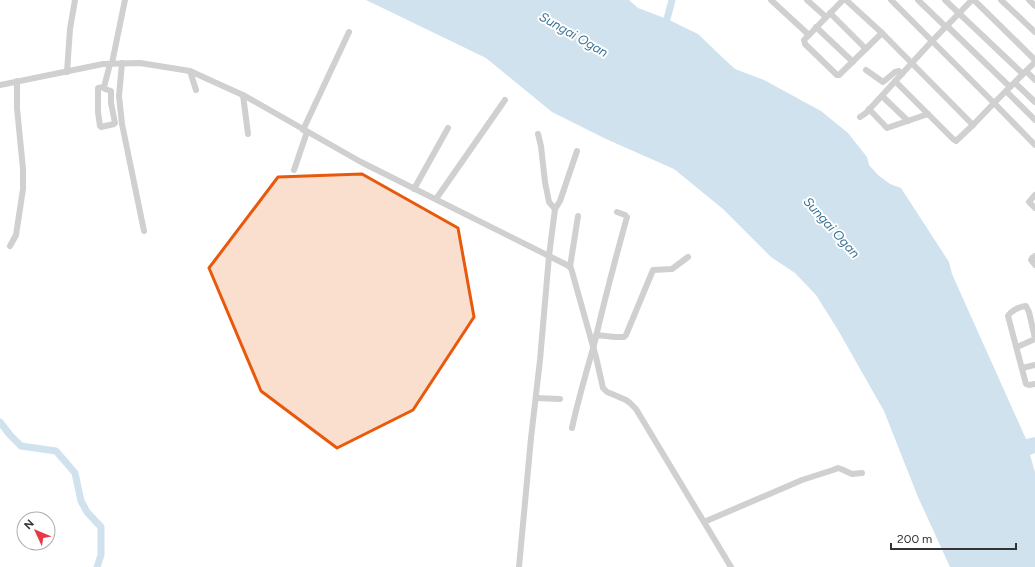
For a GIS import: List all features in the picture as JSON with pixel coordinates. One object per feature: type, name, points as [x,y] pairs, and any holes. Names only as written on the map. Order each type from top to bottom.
[{"type":"street","points":[[67,72],[70,29],[75,0]]},
{"type":"street","points":[[104,87],[111,64],[125,0]]},
{"type":"street","points":[[770,0],[809,35]]},
{"type":"street","points":[[807,0],[828,15],[866,49]]},
{"type":"street","points":[[882,33],[839,75],[837,75],[805,44],[804,40],[845,0],[882,33],[973,125]]},
{"type":"street","points":[[890,0],[1035,145]]},
{"type":"street","points":[[918,0],[1010,87],[1035,120]]},
{"type":"street","points":[[945,0],[1025,73],[1035,80]]},
{"type":"street","points":[[860,117],[882,96],[895,81],[912,64],[946,26],[973,0],[1035,61],[973,125],[956,140],[953,140],[895,81]]},
{"type":"street","points":[[1001,0],[1035,32]]},
{"type":"street","points":[[1029,0],[1035,6]]},
{"type":"street","points":[[816,27],[853,62]]},
{"type":"street","points":[[294,170],[305,131],[349,32]]},
{"type":"street","points":[[122,63],[119,96],[122,124],[144,232]]},
{"type":"street","points":[[0,84],[103,64],[140,63],[190,71],[243,95],[361,162],[568,266],[571,268],[603,388],[607,392],[626,400],[636,409],[731,567]]},
{"type":"street","points":[[866,70],[883,82],[895,72],[899,71],[902,74]]},
{"type":"street","points":[[190,71],[196,90]]},
{"type":"street","points":[[10,246],[16,235],[23,191],[23,172],[17,110],[17,81]]},
{"type":"street","points":[[104,87],[105,89],[111,91],[111,103],[115,123],[101,127],[98,111],[98,88],[104,87]]},
{"type":"street","points":[[1010,87],[1035,102]]},
{"type":"street","points":[[243,95],[248,134]]},
{"type":"street","points":[[882,96],[908,121]]},
{"type":"street","points":[[436,199],[505,100]]},
{"type":"street","points":[[869,109],[887,128],[928,114]]},
{"type":"street","points":[[414,189],[448,128]]},
{"type":"street","points":[[538,134],[549,202],[555,209]]},
{"type":"street","points":[[519,567],[531,438],[537,398],[549,256],[555,209],[560,201],[577,151]]},
{"type":"street","points":[[1035,195],[1029,202],[1035,208]]},
{"type":"street","points":[[572,428],[614,262],[627,217],[617,212]]},
{"type":"street","points":[[568,266],[578,216]]},
{"type":"street","points":[[1035,256],[1032,260],[1035,265]]},
{"type":"street","points":[[596,335],[623,338],[653,270],[669,270],[688,257]]},
{"type":"street","points":[[1017,348],[1035,339],[1029,312],[1026,306],[1023,306],[1010,313],[1008,316],[1026,384],[1029,386],[1035,384]]},
{"type":"street","points":[[1022,368],[1035,365]]},
{"type":"street","points":[[537,398],[560,399]]},
{"type":"street","points":[[704,522],[802,480],[838,468],[852,474],[862,473]]},
{"type":"highlighted area","points":[[362,174],[458,228],[474,317],[413,410],[337,448],[261,391],[209,268],[278,177]]},
{"type":"water","name":"Sungai Ogan","points":[[366,0],[629,0],[638,8],[667,19],[698,34],[735,69],[764,80],[821,111],[848,133],[867,157],[869,165],[878,175],[890,184],[901,188],[949,262],[952,274],[1026,439],[1035,437],[1035,453],[1030,455],[1035,472],[1035,567],[950,567],[918,497],[884,411],[838,330],[816,295],[795,273],[771,257],[723,209],[674,169],[606,139],[552,112],[486,58]]},
{"type":"waterway","points":[[667,19],[672,0]]},
{"type":"waterway","points":[[0,422],[21,446],[56,451],[75,473],[81,501],[87,512],[101,527],[101,555],[97,567]]}]
